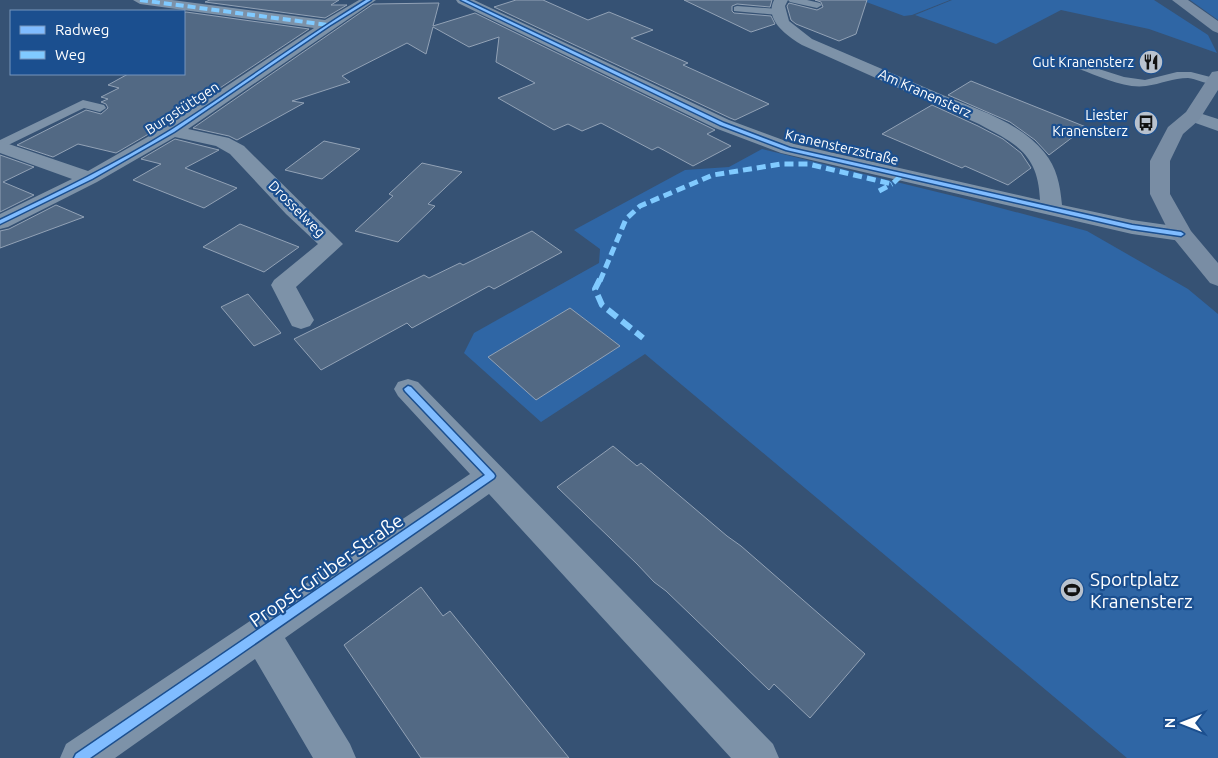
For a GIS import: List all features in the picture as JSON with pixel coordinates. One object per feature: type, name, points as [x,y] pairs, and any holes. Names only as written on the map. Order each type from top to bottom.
[{"type":"street","points":[[140,0],[328,26]]},
{"type":"street","name":"Burgstüttgen","points":[[0,222],[90,178],[172,131],[369,0]]},
{"type":"street","name":"Kranensterzstraße","points":[[463,0],[722,124],[788,149],[1132,227],[1181,234]]},
{"type":"street","points":[[1179,0],[1218,28]]},
{"type":"street","name":"Am Kranensterz","points":[[779,6],[780,18],[791,32],[807,42],[985,120],[1014,135],[1033,151],[1047,173],[1052,208]]},
{"type":"street","points":[[1216,78],[1205,100],[1193,116],[1175,132],[1160,161],[1160,194],[1181,234],[1218,278]]},
{"type":"street","points":[[1193,116],[1218,125]]},
{"type":"street","name":"Drosselweg","points":[[172,131],[222,142],[237,150],[294,209],[332,244],[283,285],[301,320]]},
{"type":"street","points":[[0,146],[90,178]]},
{"type":"street","points":[[408,389],[759,758]]},
{"type":"street","name":"Propst-Grüber-Straße","points":[[80,758],[491,476]]},
{"type":"street","name":"Propst-Grüber-Straße","points":[[261,634],[336,758]]},
{"type":"lane","points":[[793,0],[817,4]]},
{"type":"lane","points":[[737,9],[779,6]]},
{"type":"lane","points":[[1083,67],[1122,80],[1145,83],[1177,75],[1216,78]]},
{"type":"lane","points":[[0,146],[83,104],[100,108]]},
{"type":"shaded area","points":[[861,0],[950,0],[912,15],[904,16]]},
{"type":"shaded area","points":[[952,0],[1154,0],[1208,35],[1217,53],[1149,29],[1061,10],[996,44],[915,15]]},
{"type":"shaded area","points":[[1190,0],[1218,0],[1218,20]]},
{"type":"shaded area","name":"Sportplatz Kranensterz","points":[[762,149],[1087,231],[1188,289],[1218,314],[1218,758],[1127,758],[645,354],[541,422],[464,353],[474,333],[599,263],[600,249],[574,230],[685,170],[729,167]]},
{"type":"building","points":[[210,0],[339,0],[331,5],[347,5],[325,18],[205,2]]},
{"type":"building","points":[[516,0],[543,0],[588,20],[609,12],[653,30],[631,38],[688,63],[683,65],[769,104],[735,120],[730,118],[494,7]]},
{"type":"building","points":[[684,0],[772,0],[770,7],[737,4],[732,6],[732,11],[734,13],[771,16],[775,24],[751,32]]},
{"type":"building","points":[[815,0],[867,0],[856,34],[839,41],[796,24],[791,20],[787,6],[789,3],[817,10],[823,7],[821,2]]},
{"type":"building","points":[[439,3],[433,26],[475,13],[715,130],[707,134],[731,146],[693,166],[658,147],[652,150],[601,123],[582,131],[568,124],[554,130],[498,98],[535,83],[496,62],[499,37],[469,47],[433,27],[426,54],[407,43],[342,76],[350,82],[292,101],[304,103],[237,140],[229,136],[193,128],[373,4]]},
{"type":"building","points":[[185,12],[309,29],[164,125],[116,153],[78,144],[53,157],[17,145],[86,110],[101,114],[108,108],[106,104],[101,102],[108,99],[101,97],[119,88],[108,85],[126,75],[185,75]]},
{"type":"building","points":[[971,81],[1086,127],[1049,155],[1035,140],[1010,122],[948,95]]},
{"type":"building","points":[[932,105],[1003,139],[1021,153],[1031,168],[1008,185],[965,166],[962,168],[882,134]]},
{"type":"building","points":[[175,139],[219,150],[185,168],[237,188],[204,208],[133,180],[161,164],[141,159]]},
{"type":"building","points":[[324,141],[360,149],[322,179],[285,170]]},
{"type":"building","points":[[0,155],[34,167],[3,182],[34,195],[0,212]]},
{"type":"building","points":[[422,163],[462,172],[428,204],[435,206],[398,242],[355,231],[393,196],[389,194]]},
{"type":"building","points":[[56,205],[84,217],[0,248],[0,231],[9,229]]},
{"type":"building","points":[[240,224],[299,247],[264,272],[203,247]]},
{"type":"building","points":[[532,231],[562,252],[494,289],[489,286],[412,328],[407,323],[321,370],[294,339],[424,275],[429,278],[460,263],[463,265]]},
{"type":"building","points":[[248,294],[281,333],[254,346],[221,307]]},
{"type":"building","points":[[570,308],[620,346],[536,400],[488,357]]},
{"type":"building","points":[[613,446],[637,466],[641,463],[741,546],[865,654],[810,718],[774,684],[769,690],[666,591],[654,582],[557,487]]},
{"type":"building","points":[[421,587],[443,616],[450,611],[569,758],[421,758],[344,645]]},
{"type":"marked path","points":[[140,0],[328,25]]},
{"type":"marked path","points":[[643,338],[602,305],[595,289],[607,267],[626,219],[640,206],[713,175],[781,164],[808,164],[892,184],[903,174]]},
{"type":"marked path","points":[[879,191],[892,184]]},
{"type":"cycle path","points":[[0,222],[90,178],[172,131],[328,25],[369,0]]},
{"type":"cycle path","points":[[463,0],[722,124],[788,149],[1132,227],[1181,234]]},
{"type":"cycle path","points":[[80,758],[491,476],[408,389]]},
{"type":"place","name":"Gut Kranensterz","points":[[1151,62]]},
{"type":"place","name":"Liester Kranensterz","points":[[1146,123]]},
{"type":"place","name":"Sportplatz Kranensterz","points":[[1072,590]]}]
